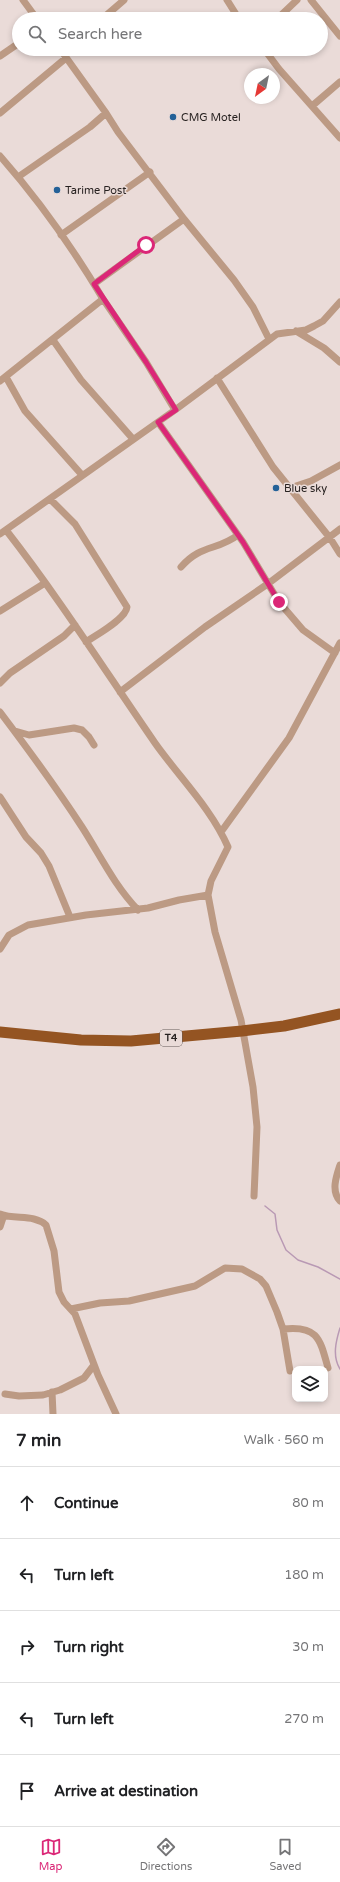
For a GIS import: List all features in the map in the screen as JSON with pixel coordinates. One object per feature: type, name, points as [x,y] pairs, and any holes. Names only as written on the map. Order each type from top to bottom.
[{"type":"highway","name":"T4","points":[[0,1032],[81,1040],[131,1041],[242,1032],[284,1026],[340,1014]]},
{"type":"street","points":[[23,0],[32,12]]},
{"type":"street","points":[[110,12],[124,0]]},
{"type":"street","points":[[227,0],[235,12]]},
{"type":"street","points":[[285,12],[298,0]]},
{"type":"street","points":[[311,0],[321,12]]},
{"type":"street","points":[[328,21],[340,36]]},
{"type":"street","points":[[0,56],[12,48]]},
{"type":"street","points":[[0,113],[59,56]]},
{"type":"street","points":[[66,56],[118,132],[150,172],[184,219],[234,280],[253,307],[268,339]]},
{"type":"street","points":[[270,56],[340,138]]},
{"type":"street","points":[[312,106],[340,82]]},
{"type":"street","points":[[18,177],[90,127],[106,113]]},
{"type":"street","points":[[0,156],[18,177],[61,235],[146,362],[176,410]]},
{"type":"street","points":[[61,235],[150,172]]},
{"type":"street","points":[[94,284],[184,219]]},
{"type":"street","points":[[0,381],[103,299]]},
{"type":"street","points":[[0,534],[176,410],[217,378],[242,361],[268,339],[277,334],[306,330],[322,321],[340,302]]},
{"type":"street","points":[[296,331],[324,348],[340,362]]},
{"type":"street","points":[[53,340],[81,380],[133,439]]},
{"type":"street","points":[[6,377],[25,411],[82,475]]},
{"type":"street","points":[[217,378],[273,467],[330,538],[340,554]]},
{"type":"street","points":[[158,422],[238,535],[269,583],[279,602],[303,630],[335,653]]},
{"type":"street","points":[[290,488],[311,482],[340,465]]},
{"type":"street","points":[[50,499],[75,524],[128,607],[127,611],[122,617],[86,642]]},
{"type":"street","points":[[120,692],[205,627],[269,583],[340,529]]},
{"type":"street","points":[[6,530],[75,625],[160,750],[221,832],[228,847],[211,882],[208,895],[215,932],[238,1008],[256,1115],[254,1196]]},
{"type":"street","points":[[182,567],[200,551],[228,543],[238,535]]},
{"type":"street","points":[[0,611],[45,583]]},
{"type":"street","points":[[0,683],[10,673],[64,636],[75,625]]},
{"type":"street","points":[[221,832],[289,738],[340,643]]},
{"type":"street","points":[[0,712],[69,807],[117,886],[138,910]]},
{"type":"street","points":[[15,731],[30,735],[74,728],[82,730],[89,737],[94,746]]},
{"type":"street","points":[[0,797],[26,837],[41,853],[49,866],[70,917]]},
{"type":"street","points":[[0,949],[9,935],[28,925],[70,917],[138,910],[208,895]]},
{"type":"street","points":[[340,1165],[334,1185],[335,1193],[340,1201]]},
{"type":"street","points":[[0,1227],[2,1214],[37,1219],[46,1225],[54,1251],[59,1292],[62,1299],[75,1314],[94,1365],[116,1414]]},
{"type":"street","points":[[71,1309],[100,1302],[129,1301],[195,1286],[225,1268],[232,1267],[242,1269],[260,1279],[266,1286],[278,1312],[283,1329],[290,1372]]},
{"type":"street","points":[[283,1329],[302,1328],[313,1334],[321,1345],[327,1366]]},
{"type":"street","points":[[5,1394],[19,1396],[52,1392],[84,1378],[94,1365]]},
{"type":"street","points":[[52,1392],[53,1414]]},
{"type":"waterway","points":[[265,1206],[275,1214],[277,1230],[286,1250],[298,1260],[318,1267],[340,1279]]},
{"type":"waterway","points":[[340,1328],[335,1354],[340,1369]]},
{"type":"place","name":"CMG Motel","points":[[173,117]]},
{"type":"place","name":"Tarime Post","points":[[57,190]]},
{"type":"place","name":"Blue sky","points":[[276,488]]},
{"type":"route","points":[[146,245],[94,284],[176,410],[158,422],[243,542],[269,583],[279,602]]}]
